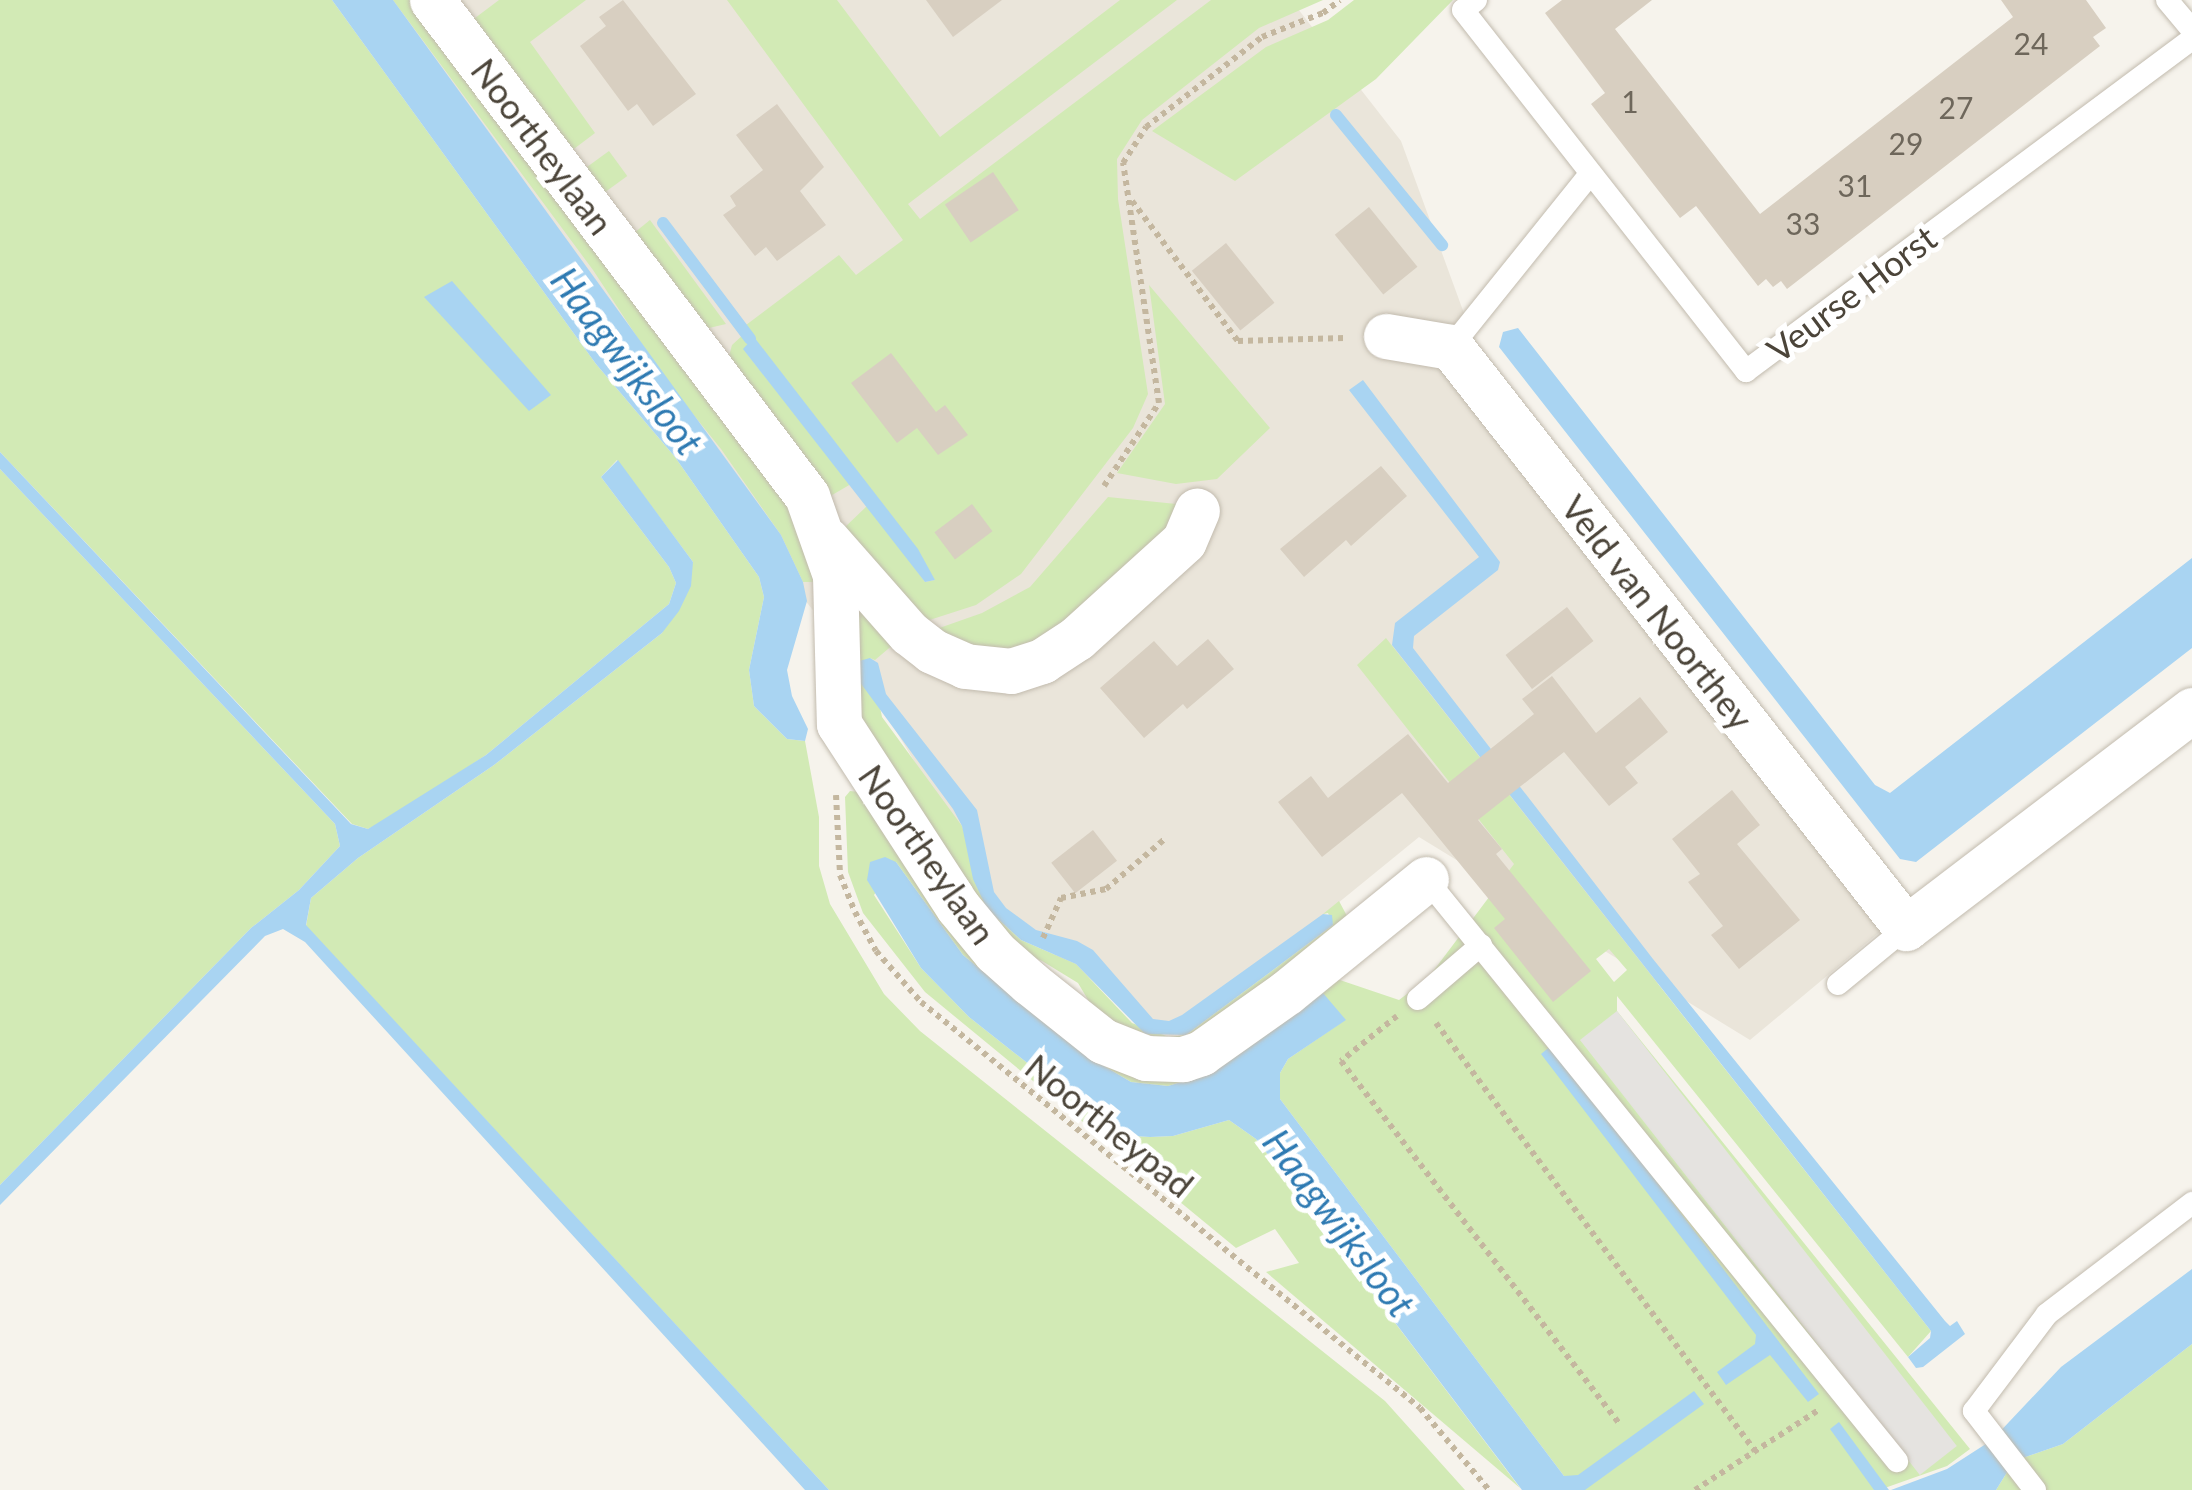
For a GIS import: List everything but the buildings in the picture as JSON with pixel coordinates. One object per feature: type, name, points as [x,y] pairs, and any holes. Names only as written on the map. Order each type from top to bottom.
[{"type":"street","name":"Noortheylaan","points":[[449,6],[807,496],[835,575],[839,724],[930,867],[995,952],[1103,1041],[1146,1058],[1183,1058],[1226,1038],[1426,879]]},
{"type":"street","points":[[1386,336],[1451,347]]},
{"type":"street","name":"Veld van Noorthey","points":[[1451,347],[1906,928]]},
{"type":"street","name":"Noortheylaan","points":[[825,538],[909,633],[932,651],[965,666],[1011,671],[1042,662],[1077,638],[1184,541],[1197,511]]},
{"type":"street","points":[[1906,928],[2192,710]]},
{"type":"lane","name":"Veurse Horst","points":[[1476,0],[1463,10],[1746,371],[2192,39]]},
{"type":"lane","points":[[2166,0],[2192,30]]},
{"type":"lane","points":[[1451,347],[1590,174]]},
{"type":"lane","points":[[1426,879],[1896,1461]]},
{"type":"lane","points":[[1838,984],[1906,928]]},
{"type":"lane","points":[[1418,999],[1482,945]]},
{"type":"lane","points":[[2035,1490],[1974,1411],[2047,1314],[2192,1203]]},
{"type":"path","points":[[1104,486],[1159,404],[1123,163],[1146,127],[1262,37],[1322,14],[1340,0]]},
{"type":"path","points":[[1131,201],[1238,341],[1386,336]]},
{"type":"path","name":"Noortheypad","points":[[839,724],[834,830],[840,875],[876,951],[896,976],[1007,1074],[1420,1408],[1490,1490]]},
{"type":"path","points":[[1045,930],[1061,898],[1106,889],[1166,838]]},
{"type":"path","points":[[1619,1422],[1341,1062],[1418,999],[1755,1451]]},
{"type":"path","points":[[1695,1490],[1844,1393]]},
{"type":"shaded area","points":[[360,0],[1291,0],[1401,141],[1484,368],[1907,909],[1750,1040],[1419,837],[1187,1026],[1168,1032],[1014,927],[857,666],[721,494]]},
{"type":"shaded area","points":[[1617,1011],[1957,1446],[1920,1475],[1580,1040]]},
{"type":"green space","points":[[0,0],[332,0],[596,364],[675,457],[759,577],[764,597],[749,670],[754,706],[787,739],[805,741],[819,817],[819,866],[830,904],[884,994],[920,1031],[1385,1401],[1465,1490],[829,1490],[306,926],[311,898],[358,858],[494,765],[662,633],[693,562],[617,460],[601,477],[669,567],[676,583],[669,604],[486,755],[390,819],[368,829],[352,824],[0,452]]},
{"type":"green space","points":[[393,0],[419,0],[769,464],[820,582],[803,582],[781,535],[721,449],[664,378],[593,270]]},
{"type":"green space","points":[[499,0],[586,0],[530,42],[595,133],[562,158],[463,27]]},
{"type":"green space","points":[[727,0],[837,0],[940,137],[1120,0],[1177,0],[908,204],[920,219],[1211,0],[1323,0],[1259,28],[1142,120],[1117,159],[1118,199],[1148,394],[1133,428],[1021,574],[976,605],[914,625],[842,530],[868,505],[925,582],[935,580],[743,349],[851,484],[827,498],[727,364],[732,345],[745,333],[742,328],[839,255],[856,275],[903,240]]},
{"type":"green space","points":[[1354,0],[1453,0],[1376,79],[1235,181],[1152,131],[1266,47],[1328,20]]},
{"type":"green space","points":[[609,151],[627,176],[593,201],[575,176]]},
{"type":"green space","points":[[650,220],[726,324],[709,328],[693,324],[634,233]]},
{"type":"green space","points":[[1149,285],[1270,428],[1217,479],[1176,484],[1117,473],[1165,404]]},
{"type":"green space","points":[[0,469],[335,824],[340,846],[299,890],[251,928],[0,1185]]},
{"type":"green space","points":[[1108,497],[1186,505],[1165,540],[1011,665],[928,632],[982,613],[1030,587]]},
{"type":"green space","points":[[842,583],[901,638],[875,660],[870,658],[882,717],[962,826],[987,909],[1021,940],[1076,964],[1132,1023],[1169,1037],[1186,1035],[1333,925],[1328,913],[1323,914],[1339,901],[1347,916],[1189,1047],[1100,1020],[1078,983],[1042,961],[1005,946],[855,723]]},
{"type":"green space","points":[[1386,638],[1931,1331],[1908,1357],[1617,996],[1617,1011],[1970,1449],[1947,1466],[1879,1490],[1581,1490],[1571,1477],[1564,1476],[1280,1099],[1280,1073],[1288,1059],[1345,1020],[1322,994],[1214,1072],[1168,1086],[1131,1082],[1082,1053],[963,955],[896,862],[874,895],[921,968],[969,1017],[1097,1118],[1134,1136],[1150,1137],[1173,1136],[1229,1120],[1256,1139],[1520,1488],[1266,1272],[1299,1263],[1275,1229],[1236,1248],[925,992],[863,913],[848,872],[845,797],[850,791],[859,792],[912,861],[1149,1070],[1328,976],[1399,1000],[1428,978],[1514,864],[1357,665]],"holes":[[[1609,949],[1627,970],[1614,982],[1596,959]]]},
{"type":"green space","points":[[2192,1344],[2192,1490],[1996,1490],[2014,1461],[2063,1444]]},
{"type":"water","name":"Haagwijksloot","points":[[332,0],[393,0],[781,535],[803,582],[807,601],[787,670],[792,696],[808,729],[805,741],[787,739],[754,706],[749,670],[764,597],[759,577],[675,457],[596,364]]},
{"type":"water","points":[[452,281],[551,395],[529,411],[424,297]]},
{"type":"water","points":[[1518,328],[1875,785],[1890,793],[2192,558],[2192,648],[1916,862],[1900,859],[1499,347],[1503,332]]},
{"type":"water","points":[[754,337],[918,549],[935,580],[925,582],[743,349]]},
{"type":"water","points":[[1363,380],[1500,562],[1498,570],[1414,636],[1413,648],[1653,959],[1945,1321],[1950,1326],[1957,1321],[1965,1334],[1923,1367],[1916,1368],[1908,1357],[1930,1338],[1931,1331],[1392,645],[1395,623],[1479,557],[1349,390]]},
{"type":"water","points":[[0,452],[351,824],[368,829],[486,755],[669,604],[676,583],[669,567],[601,477],[618,460],[693,562],[691,586],[679,611],[662,633],[494,765],[358,858],[311,898],[306,925],[829,1490],[805,1490],[305,942],[283,929],[265,936],[0,1205],[0,1185],[251,928],[299,890],[340,846],[335,824],[0,469]]},
{"type":"water","points":[[870,658],[878,663],[886,694],[977,810],[994,892],[1006,908],[1036,930],[1077,941],[1093,950],[1153,1019],[1169,1021],[1182,1015],[1323,914],[1332,915],[1333,925],[1186,1035],[1145,1034],[1076,964],[1021,940],[987,909],[973,879],[962,826],[953,809],[859,681],[859,661]]},
{"type":"water","name":"Haagwijksloot","points":[[885,857],[896,862],[963,955],[1082,1053],[1131,1082],[1168,1086],[1214,1072],[1323,993],[1346,1020],[1288,1059],[1280,1073],[1280,1099],[1564,1476],[1578,1475],[1694,1391],[1704,1404],[1585,1490],[1522,1490],[1256,1139],[1229,1120],[1173,1136],[1150,1137],[1134,1136],[1097,1118],[969,1017],[921,968],[867,880],[870,862]]},
{"type":"water","points":[[1552,1045],[1819,1394],[1808,1402],[1770,1355],[1726,1385],[1717,1372],[1755,1344],[1756,1335],[1541,1054]]},
{"type":"water","points":[[2192,1269],[2192,1344],[2063,1444],[2014,1461],[1996,1490],[1891,1490],[1947,1469],[1992,1440],[2061,1367]]},
{"type":"water","points":[[1839,1422],[1889,1490],[1874,1490],[1830,1429]]},
{"type":"waterway","points":[[1336,115],[1442,245]]},
{"type":"waterway","points":[[663,223],[750,339]]}]
